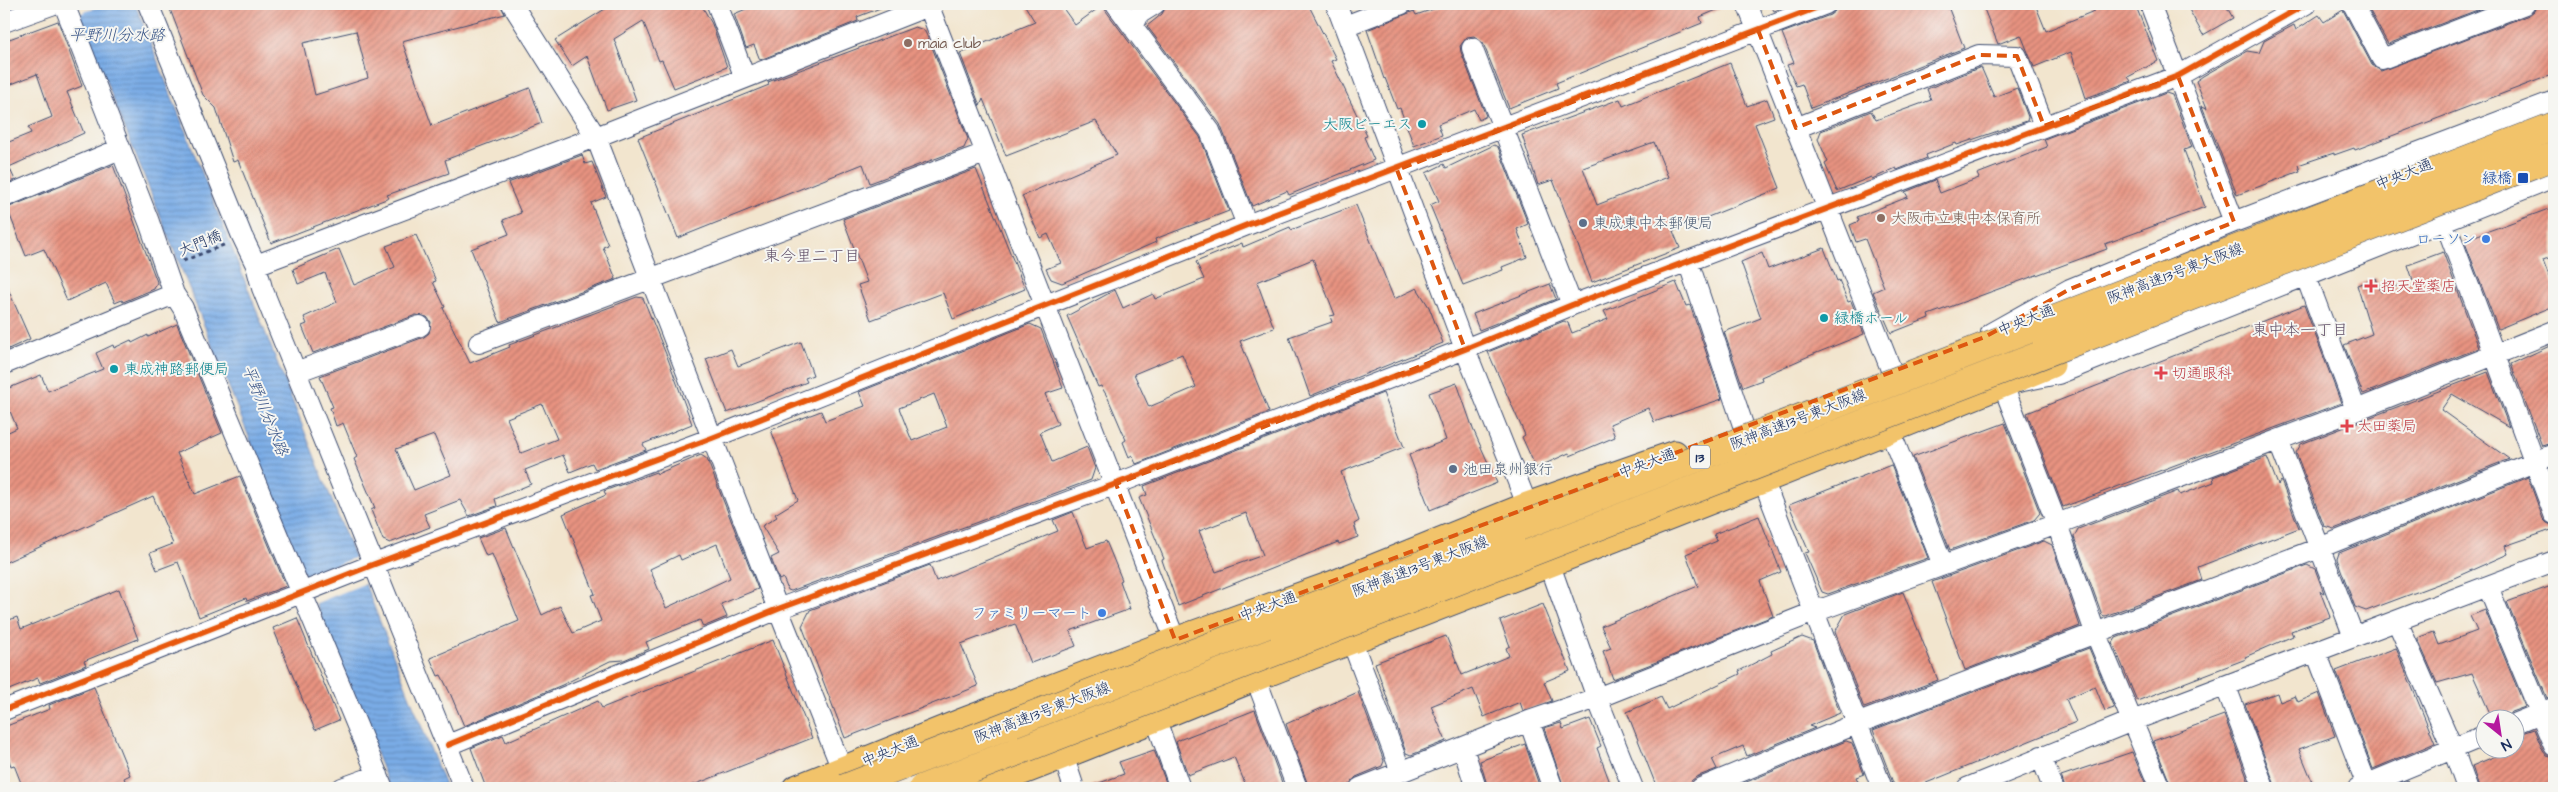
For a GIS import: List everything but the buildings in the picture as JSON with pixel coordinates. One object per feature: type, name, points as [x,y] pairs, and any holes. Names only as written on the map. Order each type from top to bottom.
[{"type":"highway","name":"阪神高速13号東大阪線","points":[[846,782],[2554,126]]},
{"type":"highway","name":"阪神高速13号東大阪線","points":[[923,788],[2554,156]]},
{"type":"main road","name":"中央大通","points":[[795,788],[846,782],[1175,640],[1331,584],[1527,506],[1744,428],[1892,372],[2329,204],[2554,114]]},
{"type":"main road","points":[[980,788],[1064,758],[1256,679],[1764,482],[2129,333],[2554,166]]},
{"type":"street","points":[[4,22],[54,4]]},
{"type":"street","points":[[64,4],[174,294],[183,308],[305,591],[380,782],[342,788]]},
{"type":"street","points":[[148,4],[256,265],[262,288],[296,372],[367,567],[448,744],[464,788]]},
{"type":"street","points":[[512,4],[596,137],[846,782]]},
{"type":"street","points":[[716,4],[745,78]]},
{"type":"street","points":[[256,265],[596,137],[930,4],[985,153],[1046,304],[1175,640]]},
{"type":"street","points":[[1116,4],[1210,131],[1247,226]]},
{"type":"street","points":[[1133,27],[1139,14],[1155,4]]},
{"type":"street","points":[[1336,4],[1465,349],[1551,566],[1597,698],[1633,788]]},
{"type":"street","points":[[1345,26],[1402,4]]},
{"type":"street","points":[[1747,4],[1892,372]]},
{"type":"street","points":[[4,710],[305,591],[712,438],[1046,304],[1826,4]]},
{"type":"street","points":[[2150,4],[2234,222]]},
{"type":"street","points":[[448,744],[778,609],[1116,484],[1465,349],[1572,305],[2178,76],[2306,4]]},
{"type":"street","points":[[2353,4],[2382,59],[2525,4]]},
{"type":"street","points":[[1472,48],[1505,127],[1572,305]]},
{"type":"street","points":[[1796,128],[1979,55],[2017,56],[2044,126]]},
{"type":"street","points":[[1985,336],[2070,289],[2234,222],[2554,101]]},
{"type":"street","points":[[4,196],[120,149]]},
{"type":"street","points":[[479,343],[653,280],[985,153]]},
{"type":"street","points":[[2160,788],[2095,632],[2057,524],[2003,384],[2058,374],[2304,274],[2554,177]]},
{"type":"street","points":[[2451,238],[2554,514]]},
{"type":"street","points":[[1688,261],[1744,428]]},
{"type":"street","points":[[2304,274],[2356,410]]},
{"type":"street","points":[[4,364],[174,294]]},
{"type":"street","points":[[296,372],[420,326]]},
{"type":"street","points":[[1360,788],[1530,721],[1597,698],[1814,612],[2057,524],[2278,440],[2554,331]]},
{"type":"street","points":[[1890,431],[1943,565]]},
{"type":"street","points":[[2278,440],[2354,637]]},
{"type":"street","points":[[1701,788],[1856,724],[2319,548],[2554,454]]},
{"type":"street","points":[[1764,482],[1882,788]]},
{"type":"street","points":[[1967,788],[2041,756],[2554,561]]},
{"type":"street","points":[[1331,584],[1401,772]]},
{"type":"street","points":[[2488,587],[2548,710],[2554,746]]},
{"type":"street","points":[[2397,621],[2453,749],[2467,788]]},
{"type":"street","points":[[2316,652],[2364,787],[2476,740]]},
{"type":"street","points":[[1256,679],[1297,788]]},
{"type":"street","points":[[2226,687],[2264,788]]},
{"type":"street","points":[[2526,719],[2548,710]]},
{"type":"street","points":[[1156,720],[1180,788]]},
{"type":"street","points":[[1530,721],[1552,786]]},
{"type":"street","points":[[1462,748],[1476,788]]},
{"type":"street","points":[[2041,756],[2053,788]]},
{"type":"street","points":[[1064,758],[1074,788]]},
{"type":"highlighted area","points":[[1758,30],[1796,128],[1979,55],[2017,56],[2044,126],[2178,76],[2234,222],[2070,289],[1985,337],[1175,640],[1116,484],[1465,349],[1397,170]]},
{"type":"water","name":"平野川分水路","points":[[75,4],[135,4],[446,788],[390,788]]},
{"type":"pier","points":[[72,4],[105,4],[77,15]]},
{"type":"pier","points":[[356,557],[366,583],[314,604],[304,578]]},
{"type":"cycle path","points":[[4,710],[372,565],[712,438],[1247,225],[1826,4]]},
{"type":"cycle path","points":[[448,745],[778,609],[1116,484],[1465,349],[1572,305],[2178,76],[2306,4]]},
{"type":"place","name":"maia club","points":[[908,43]]},
{"type":"place","name":"大阪ビーエス","points":[[1422,124]]},
{"type":"place","name":"緑橋","points":[[2523,178]]},
{"type":"place","name":"大阪市立東中本保育所","points":[[1881,218]]},
{"type":"place","name":"東成東中本郵便局","points":[[1583,223]]},
{"type":"place","name":"ローソン","points":[[2486,239]]},
{"type":"place","name":"招天堂薬店","points":[[2371,286]]},
{"type":"place","name":"緑橋ホール","points":[[1824,318]]},
{"type":"place","name":"東成神路郵便局","points":[[114,369]]},
{"type":"place","name":"切通眼科","points":[[2161,373]]},
{"type":"place","name":"太田薬局","points":[[2347,426]]},
{"type":"place","name":"池田泉州銀行","points":[[1453,469]]},
{"type":"place","name":"ファミリーマート","points":[[1102,613]]},
{"type":"district","name":"東今里二丁目","points":[[812,255]]},
{"type":"district","name":"東中本一丁目","points":[[2300,329]]}]
